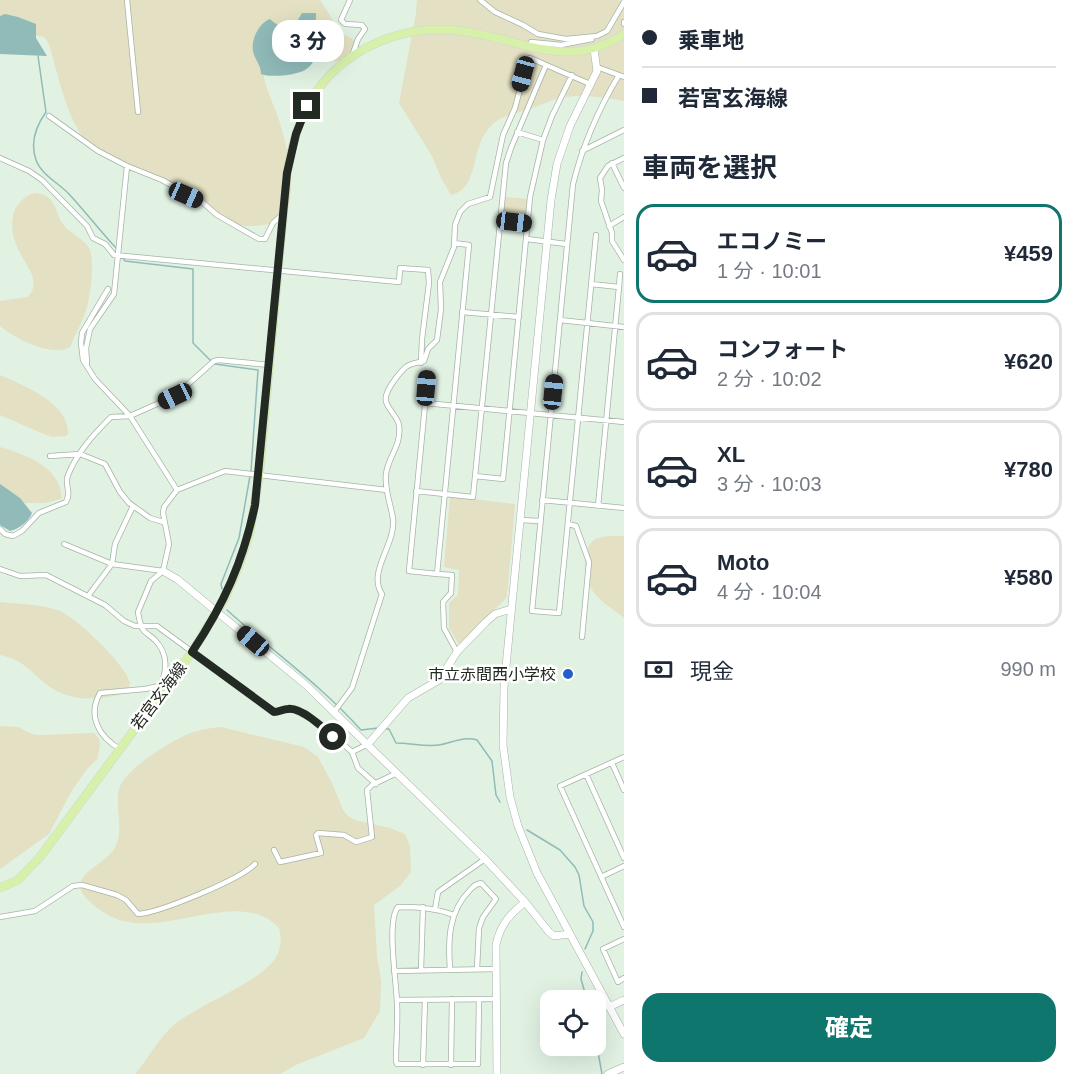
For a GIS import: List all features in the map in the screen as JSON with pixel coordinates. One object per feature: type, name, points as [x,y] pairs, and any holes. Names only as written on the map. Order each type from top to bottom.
[{"type":"main road","name":"若宮玄海線","points":[[0,888],[18,880],[32,867],[192,652],[218,612],[234,579],[243,555],[255,505],[259,476],[283,215],[292,148],[301,120],[311,100],[326,80],[352,56],[387,38],[412,31],[439,29],[463,31],[559,52],[594,49],[624,34]]},
{"type":"street","points":[[127,0],[138,112]]},
{"type":"street","points":[[350,0],[340,20],[345,24],[362,25],[365,29],[358,39],[352,56]]},
{"type":"street","points":[[480,0],[495,12],[538,34],[566,39],[597,36]]},
{"type":"street","points":[[530,47],[531,42],[554,45],[571,44],[597,36],[607,31],[624,2]]},
{"type":"street","points":[[594,49],[597,67],[595,76],[570,126],[557,164],[551,200],[502,716],[510,797],[529,856],[624,1034]]},
{"type":"street","points":[[334,712],[352,688],[382,594],[377,584],[378,573],[390,540],[393,522],[386,472],[400,434],[399,423],[386,403],[386,393],[405,368],[424,361],[428,349],[437,340],[441,309],[440,282],[454,243],[455,225],[460,212],[468,204],[490,196],[503,135],[515,108],[528,59],[590,84]]},
{"type":"street","points":[[416,491],[473,497],[506,163],[546,65]]},
{"type":"street","points":[[596,235],[560,613],[532,611],[573,184],[582,151],[596,116],[622,76],[597,67]]},
{"type":"street","points":[[475,476],[503,479],[530,197],[543,140],[572,75]]},
{"type":"street","points":[[49,116],[98,151],[162,180],[201,201],[217,215],[263,240],[268,237],[273,223],[283,215]]},
{"type":"street","points":[[582,151],[624,130]]},
{"type":"street","points":[[517,132],[543,140]]},
{"type":"street","points":[[0,158],[29,171],[42,180],[87,226],[93,237],[105,244],[114,255],[399,282],[400,268],[428,270],[429,283],[421,363]]},
{"type":"street","points":[[624,158],[612,164],[600,178],[601,201],[612,241],[624,260]]},
{"type":"street","points":[[612,164],[624,188]]},
{"type":"street","points":[[87,369],[87,338],[90,329],[114,294],[127,166]]},
{"type":"street","points":[[609,226],[624,218]]},
{"type":"street","points":[[500,221],[528,224]]},
{"type":"street","points":[[527,240],[566,244]]},
{"type":"street","points":[[437,574],[470,246],[454,243]]},
{"type":"street","points":[[598,506],[620,274]]},
{"type":"street","points":[[591,285],[619,287]]},
{"type":"street","points":[[108,289],[82,333],[81,351],[87,369],[130,416],[177,490]]},
{"type":"street","points":[[462,312],[519,317]]},
{"type":"street","points":[[560,320],[624,327]]},
{"type":"street","points":[[0,529],[5,534],[13,536],[22,531],[39,513],[66,502],[70,492],[68,476],[88,440],[111,417],[130,416],[175,396],[214,361],[270,366]]},
{"type":"street","points":[[428,374],[408,571],[452,575],[451,593],[443,602],[444,628],[457,652]]},
{"type":"street","points":[[425,403],[624,422]]},
{"type":"street","points":[[50,456],[80,454],[105,464],[120,492],[133,506],[150,518],[163,522]]},
{"type":"street","points":[[120,749],[101,733],[95,722],[95,702],[100,693],[145,689],[159,686],[163,680],[164,654],[158,642],[142,627],[138,612],[151,581],[162,571],[169,544],[163,522],[164,507],[177,490],[225,471],[387,490]]},
{"type":"street","points":[[542,500],[624,508]]},
{"type":"street","points":[[88,596],[112,564],[115,544],[133,506]]},
{"type":"street","points":[[520,519],[540,521]]},
{"type":"street","points":[[568,524],[576,526],[589,562],[582,637]]},
{"type":"street","points":[[64,544],[112,564],[162,571],[177,579],[306,685],[485,859],[554,936],[570,934]]},
{"type":"street","points":[[0,569],[20,576],[46,575],[105,605],[124,621],[135,626],[156,626],[274,712],[294,709],[318,723],[352,752],[358,768],[376,784]]},
{"type":"street","points":[[352,752],[368,744],[408,698],[439,680],[457,652],[495,614],[511,609]]},
{"type":"street","points":[[624,757],[560,786],[624,927]]},
{"type":"street","points":[[612,763],[624,790]]},
{"type":"street","points":[[274,850],[280,862],[321,853],[316,838],[318,833],[344,836],[356,842],[372,837],[366,794],[369,788],[397,773]]},
{"type":"street","points":[[586,774],[624,858]]},
{"type":"street","points":[[435,909],[438,892],[485,859]]},
{"type":"street","points":[[0,917],[35,911],[73,886],[82,885],[117,895],[126,900],[138,914],[147,914],[241,874],[255,864]]},
{"type":"street","points":[[602,877],[624,866]]},
{"type":"street","points":[[450,969],[449,938],[454,915],[460,901],[477,883],[481,883],[496,899],[483,917],[479,928],[477,969]]},
{"type":"street","points":[[497,1074],[496,945],[500,928],[510,914],[525,902]]},
{"type":"street","points":[[421,970],[423,907]]},
{"type":"street","points":[[454,915],[423,907],[398,908],[394,912],[394,971],[397,1000],[396,1061],[400,1066],[478,1064],[479,999]]},
{"type":"street","points":[[624,939],[603,949],[618,982],[624,978]]},
{"type":"street","points":[[394,971],[496,969]]},
{"type":"street","points":[[450,1065],[452,999]]},
{"type":"street","points":[[397,1000],[496,999]]},
{"type":"street","points":[[423,1065],[424,1000]]},
{"type":"street","points":[[609,1007],[624,1000]]},
{"type":"street","points":[[608,1074],[624,1067]]},
{"type":"shaded area","points":[[0,0],[320,0],[341,33],[358,42],[362,53],[359,58],[329,62],[312,54],[264,58],[265,82],[278,117],[288,155],[290,198],[282,221],[248,226],[221,217],[168,181],[110,160],[89,145],[81,135],[69,111],[49,44],[44,37],[33,35],[0,53]]},
{"type":"shaded area","points":[[417,0],[619,0],[624,3],[624,101],[592,96],[559,98],[497,121],[483,137],[473,170],[465,186],[459,192],[451,195],[432,156],[399,103]]},
{"type":"shaded area","points":[[37,193],[48,197],[54,204],[62,223],[86,244],[91,254],[92,281],[87,307],[70,347],[62,350],[34,345],[14,336],[0,326],[0,301],[28,297],[33,288],[33,279],[18,250],[12,224],[15,209],[27,196]]},
{"type":"shaded area","points":[[505,197],[528,199],[526,219],[503,217]]},
{"type":"shaded area","points":[[0,375],[43,396],[53,404],[66,422],[68,433],[66,436],[46,435],[0,415]]},
{"type":"shaded area","points":[[0,447],[41,464],[56,479],[61,499],[45,503],[0,503]]},
{"type":"shaded area","points":[[450,496],[515,504],[507,597],[460,646],[449,628],[449,603],[458,595],[459,570],[444,567]]},
{"type":"shaded area","points":[[606,536],[624,536],[624,618],[591,589],[586,574],[585,557],[591,543],[596,539]]},
{"type":"shaded area","points":[[0,602],[60,611],[78,623],[120,665],[130,683],[127,692],[108,697],[78,698],[58,692],[16,660],[0,655]]},
{"type":"shaded area","points":[[0,726],[18,727],[39,735],[94,733],[99,739],[100,746],[97,759],[71,792],[49,834],[0,869]]},
{"type":"shaded area","points":[[221,727],[304,747],[318,757],[348,816],[405,834],[410,846],[411,872],[400,886],[374,905],[381,981],[380,1011],[364,1038],[298,1064],[280,1074],[135,1074],[175,1024],[256,976],[275,959],[280,948],[279,928],[262,916],[243,912],[222,912],[154,923],[132,923],[105,913],[86,898],[81,889],[84,876],[113,851],[117,843],[119,789],[130,772],[151,755],[186,735]]},
{"type":"water","points":[[302,13],[316,13],[315,58],[312,63],[305,70],[296,73],[277,76],[261,74],[253,46],[259,28],[270,19],[288,28],[295,24]]},
{"type":"water","points":[[5,14],[36,24],[36,38],[47,56],[0,54],[0,16]]},
{"type":"water","points":[[0,484],[20,498],[32,513],[23,524],[10,531],[0,525]]},
{"type":"waterway","points":[[38,56],[46,112],[35,135],[34,154],[38,165],[68,193],[117,249]]},
{"type":"waterway","points":[[123,258],[125,261],[193,269],[193,343],[211,361]]},
{"type":"waterway","points":[[215,364],[258,370],[251,471]]},
{"type":"waterway","points":[[222,589],[221,584],[239,538],[250,476]]},
{"type":"waterway","points":[[227,610],[313,683],[361,730],[378,728]]},
{"type":"waterway","points":[[386,729],[389,729],[396,743],[434,745],[463,739],[477,740],[492,761],[496,795],[500,802]]},
{"type":"waterway","points":[[527,830],[560,850],[579,875],[584,906],[593,922],[593,931],[585,949]]},
{"type":"waterway","points":[[582,972],[581,979],[584,990]]},
{"type":"waterway","points":[[599,1056],[602,1074]]},
{"type":"place","name":"市立赤間西小学校","points":[[568,674]]},
{"type":"route","points":[[307,106],[296,134],[287,173],[259,476],[250,532],[225,598],[192,652],[274,712],[294,709],[318,723],[333,737]]}]
